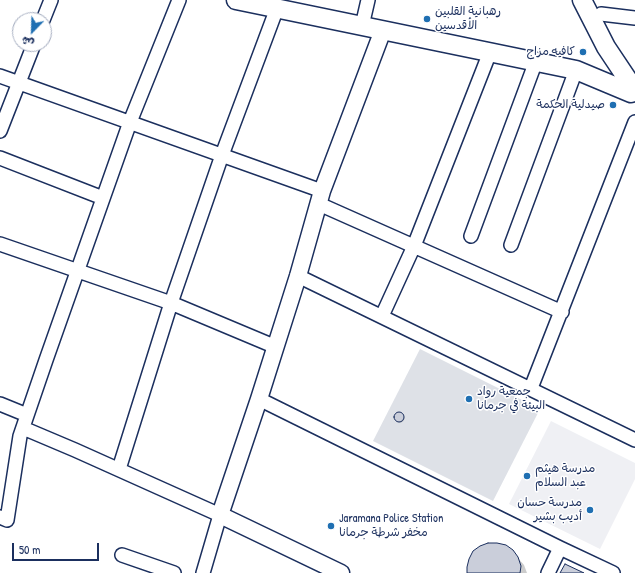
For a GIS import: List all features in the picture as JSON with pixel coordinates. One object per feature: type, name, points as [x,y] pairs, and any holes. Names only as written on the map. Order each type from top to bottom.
[{"type":"main road","points":[[236,0],[536,61],[633,85]]},
{"type":"main road","points":[[582,0],[606,47],[633,85]]},
{"type":"main road","points":[[597,7],[633,85]]},
{"type":"street","points":[[46,12],[51,0]]},
{"type":"street","points":[[0,517],[7,520],[20,436],[27,415],[130,122],[179,0]]},
{"type":"street","points":[[362,26],[368,0]]},
{"type":"street","points":[[597,7],[635,18]]},
{"type":"street","points":[[119,469],[171,303],[222,155],[277,8]]},
{"type":"street","points":[[203,573],[220,515],[276,347],[320,198],[384,30]]},
{"type":"street","points":[[0,131],[31,52]]},
{"type":"street","points":[[382,316],[414,246],[490,52]]},
{"type":"street","points":[[471,236],[536,61]]},
{"type":"street","points":[[511,245],[576,70]]},
{"type":"street","points":[[0,76],[222,155],[320,198],[414,246],[562,312]]},
{"type":"street","points":[[531,388],[635,122]]},
{"type":"street","points":[[0,158],[103,198]]},
{"type":"street","points":[[0,244],[171,303],[276,347]]},
{"type":"street","points":[[298,276],[531,388],[635,440]]},
{"type":"street","points":[[259,399],[560,548],[598,570],[613,573]]},
{"type":"street","points":[[0,404],[27,415]]},
{"type":"street","points":[[23,428],[119,469],[220,515],[340,573]]},
{"type":"street","points":[[548,573],[560,548]]},
{"type":"street","points":[[122,555],[174,573]]},
{"type":"shaded area","points":[[420,349],[540,409],[493,501],[373,441]]},
{"type":"shaded area","points":[[551,421],[635,463],[635,479],[600,549],[509,504]]},
{"type":"building","points":[[399,412],[404,417],[399,422],[394,417]]},
{"type":"building","points":[[488,543],[506,545],[513,550],[518,557],[521,566],[520,573],[467,573],[469,559],[473,551]]},
{"type":"building","points":[[565,564],[584,573],[560,573]]},
{"type":"place","name":"رهبانية القلبين الأقدسين","points":[[427,19]]},
{"type":"place","name":"كافيه مزاج","points":[[583,52]]},
{"type":"place","name":"صيدلية الحكمة","points":[[613,105]]},
{"type":"place","name":"جمعية رواد البيئة في جرمانا","points":[[469,399]]},
{"type":"place","name":"مدرسة هيثم عبد السلام","points":[[527,476]]},
{"type":"place","name":"مدرسة حسان أديب بشير","points":[[590,510]]},
{"type":"place","name":"Jaramana Police Station مخفر شرطة جرمانا","points":[[331,526]]}]
